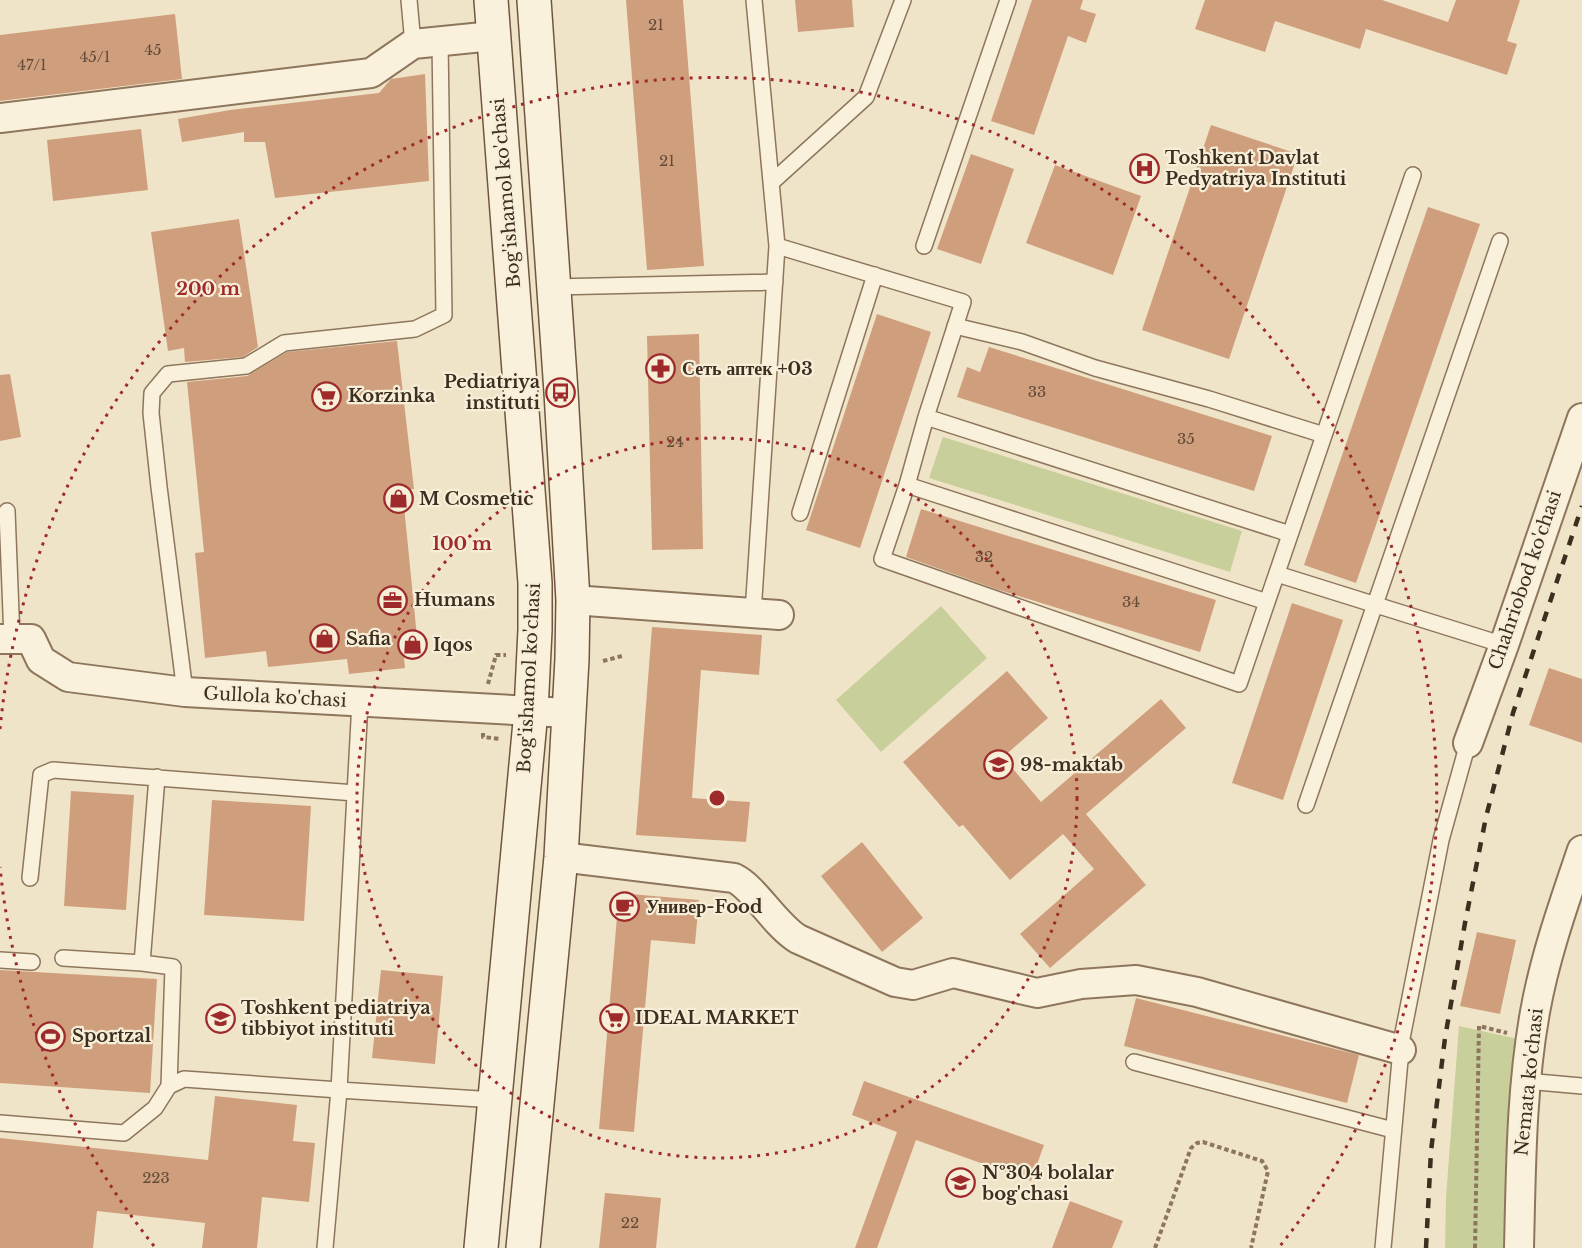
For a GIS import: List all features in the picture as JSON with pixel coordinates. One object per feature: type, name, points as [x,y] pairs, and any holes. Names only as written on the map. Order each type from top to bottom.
[{"type":"main road","name":"Bog'ishamol ko'chasi","points":[[482,1248],[531,711],[535,630],[535,583],[491,0]]},
{"type":"main road","name":"Bog'ishamol ko'chasi","points":[[523,1248],[561,856],[573,600],[534,0]]},
{"type":"street","points":[[0,118],[371,73],[426,43],[494,36]]},
{"type":"street","name":"Chahriobod ko'chasi","points":[[1467,742],[1504,645],[1582,418]]},
{"type":"street","points":[[573,600],[766,614]]},
{"type":"street","name":"Gullola ko'chasi","points":[[6,639],[31,639],[41,660],[68,677],[185,692],[568,713]]},
{"type":"street","name":"Nemata ko'chasi","points":[[1519,1248],[1521,1152],[1526,1081],[1535,1012],[1553,935],[1582,850]]},
{"type":"street","points":[[561,856],[734,878],[744,885],[788,933],[895,981],[914,985],[936,976],[952,973],[1036,993],[1080,984],[1136,980],[1197,992],[1401,1050]]},
{"type":"lane","points":[[185,692],[159,487],[151,413],[152,393],[168,374],[246,366],[284,343],[415,329],[444,315],[426,43],[409,0]]},
{"type":"lane","points":[[754,0],[777,246],[766,614]]},
{"type":"lane","points":[[771,183],[866,97],[903,0]]},
{"type":"lane","points":[[924,246],[1008,0]]},
{"type":"lane","points":[[777,246],[963,302],[882,559],[1239,684],[1413,175]]},
{"type":"lane","points":[[1306,805],[1500,241]]},
{"type":"lane","points":[[800,513],[875,275]]},
{"type":"lane","points":[[553,287],[775,282]]},
{"type":"lane","points":[[955,326],[1022,342],[1095,368],[1209,399],[1324,435]]},
{"type":"lane","points":[[926,417],[1290,534]]},
{"type":"lane","points":[[907,485],[1267,602]]},
{"type":"lane","points":[[6,639],[7,511]]},
{"type":"lane","points":[[1276,574],[1504,645]]},
{"type":"lane","points":[[325,1248],[339,1090],[360,702]]},
{"type":"lane","points":[[1383,1248],[1401,1050],[1441,840],[1467,742]]},
{"type":"lane","points":[[30,878],[41,775],[53,770],[355,793]]},
{"type":"lane","points":[[142,963],[157,777]]},
{"type":"lane","points":[[63,958],[173,967],[169,1086]]},
{"type":"lane","points":[[0,960],[32,962]]},
{"type":"lane","points":[[1134,1062],[1393,1130]]},
{"type":"lane","points":[[0,1123],[124,1133],[154,1108],[169,1086],[184,1079],[495,1100]]},
{"type":"lane","points":[[1526,1081],[1582,1086]]},
{"type":"path","points":[[496,655],[507,655]]},
{"type":"path","points":[[603,661],[622,656]]},
{"type":"path","points":[[483,737],[503,739]]},
{"type":"path","points":[[1475,1248],[1479,1026],[1531,1038]]},
{"type":"path","points":[[1155,1248],[1191,1148],[1203,1142],[1262,1161],[1266,1166],[1268,1171],[1251,1248]]},
{"type":"green space","points":[[943,437],[1242,531],[1230,572],[929,478]]},
{"type":"green space","points":[[941,606],[987,658],[881,752],[836,700]]},
{"type":"green space","points":[[1459,1026],[1518,1039],[1509,1115],[1505,1248],[1445,1248],[1446,1197]]},
{"type":"building","points":[[626,0],[683,0],[704,266],[647,270]]},
{"type":"building","points":[[795,0],[852,0],[854,27],[798,32]]},
{"type":"building","points":[[1032,0],[1083,0],[1080,9],[1096,14],[1086,43],[1068,36],[1034,135],[991,121]]},
{"type":"building","points":[[1205,0],[1382,0],[1448,22],[1456,0],[1520,0],[1507,41],[1517,44],[1507,75],[1366,29],[1360,49],[1275,21],[1265,52],[1195,29]]},
{"type":"building","points":[[175,14],[182,79],[0,101],[0,35]]},
{"type":"building","points":[[425,74],[429,181],[275,198],[265,142],[244,142],[244,132],[182,142],[178,119],[230,110],[379,93],[391,79]]},
{"type":"building","points":[[1211,125],[1298,154],[1229,359],[1142,330]]},
{"type":"building","points":[[141,129],[148,190],[53,201],[47,140]]},
{"type":"building","points":[[971,154],[1014,169],[981,264],[937,249]]},
{"type":"building","points":[[1055,165],[1141,196],[1113,275],[1026,243]]},
{"type":"building","points":[[1428,207],[1480,224],[1356,583],[1304,565]]},
{"type":"building","points":[[239,219],[258,347],[243,357],[185,362],[184,348],[168,351],[151,232]]},
{"type":"building","points":[[877,314],[931,332],[860,548],[806,530]]},
{"type":"building","points":[[699,334],[703,549],[652,550],[647,336]]},
{"type":"building","points":[[397,341],[414,489],[407,490],[409,506],[404,506],[419,657],[404,658],[405,668],[349,674],[347,659],[268,667],[266,651],[205,658],[195,553],[204,552],[187,382],[247,376],[287,352]]},
{"type":"building","points":[[989,347],[1272,436],[1254,491],[957,397],[967,367],[980,372]]},
{"type":"building","points":[[10,374],[21,437],[0,441],[0,375]]},
{"type":"building","points":[[921,509],[1216,600],[1200,652],[996,589],[906,557]]},
{"type":"building","points":[[1292,603],[1343,620],[1283,800],[1232,783]]},
{"type":"building","points":[[652,627],[762,635],[759,675],[701,670],[692,798],[750,802],[746,842],[636,835]]},
{"type":"building","points":[[1549,668],[1582,679],[1582,743],[1529,725]]},
{"type":"building","points":[[1007,671],[1048,718],[1003,757],[1041,802],[1161,699],[1186,728],[1086,814],[1146,885],[1050,968],[1020,934],[1094,869],[1063,834],[1010,880],[963,825],[959,827],[903,762]]},
{"type":"building","points":[[71,791],[134,795],[126,910],[64,906]]},
{"type":"building","points":[[212,800],[311,806],[304,921],[204,915]]},
{"type":"building","points":[[862,842],[923,918],[882,952],[821,876]]},
{"type":"building","points":[[619,893],[699,900],[695,944],[651,940],[634,1132],[599,1129]]},
{"type":"building","points":[[1477,932],[1516,940],[1500,1014],[1460,1006]]},
{"type":"building","points":[[0,970],[157,979],[150,1093],[0,1083]]},
{"type":"building","points":[[381,970],[443,976],[435,1064],[372,1058]]},
{"type":"building","points":[[1136,998],[1359,1055],[1347,1103],[1124,1046]]},
{"type":"building","points":[[864,1081],[1044,1145],[1031,1181],[916,1140],[877,1248],[855,1248],[897,1132],[852,1115]]},
{"type":"building","points":[[215,1096],[297,1105],[293,1141],[315,1143],[309,1202],[262,1197],[257,1248],[202,1248],[205,1223],[97,1211],[93,1248],[0,1248],[0,1138],[208,1160]]},
{"type":"building","points":[[605,1193],[661,1198],[656,1248],[599,1248]]},
{"type":"building","points":[[1070,1201],[1123,1221],[1112,1248],[1052,1248]]},
{"type":"railway","points":[[1426,1248],[1431,1151],[1445,1038],[1486,817],[1513,713],[1582,506]]},
{"type":"place","name":"Toshkent Davlat Pedyatriya Instituti","points":[[1144,168]]},
{"type":"place","name":"Сеть аптек +03","points":[[661,369]]},
{"type":"place","name":"Pediatriya instituti","points":[[561,392]]},
{"type":"place","name":"Korzinka","points":[[327,396]]},
{"type":"place","name":"M Cosmetic","points":[[398,499]]},
{"type":"place","name":"Humans","points":[[393,600]]},
{"type":"place","name":"Safia","points":[[325,639]]},
{"type":"place","name":"Iqos","points":[[412,645]]},
{"type":"place","name":"98-maktab","points":[[999,765]]},
{"type":"place","name":"Универ-Food","points":[[625,907]]},
{"type":"place","name":"Toshkent pediatriya tibbiyot instituti","points":[[220,1018]]},
{"type":"place","name":"IDEAL MARKET","points":[[614,1018]]},
{"type":"place","name":"Sportzal","points":[[51,1036]]},
{"type":"place","name":"№304 bolalar bog'chasi","points":[[961,1183]]}]
